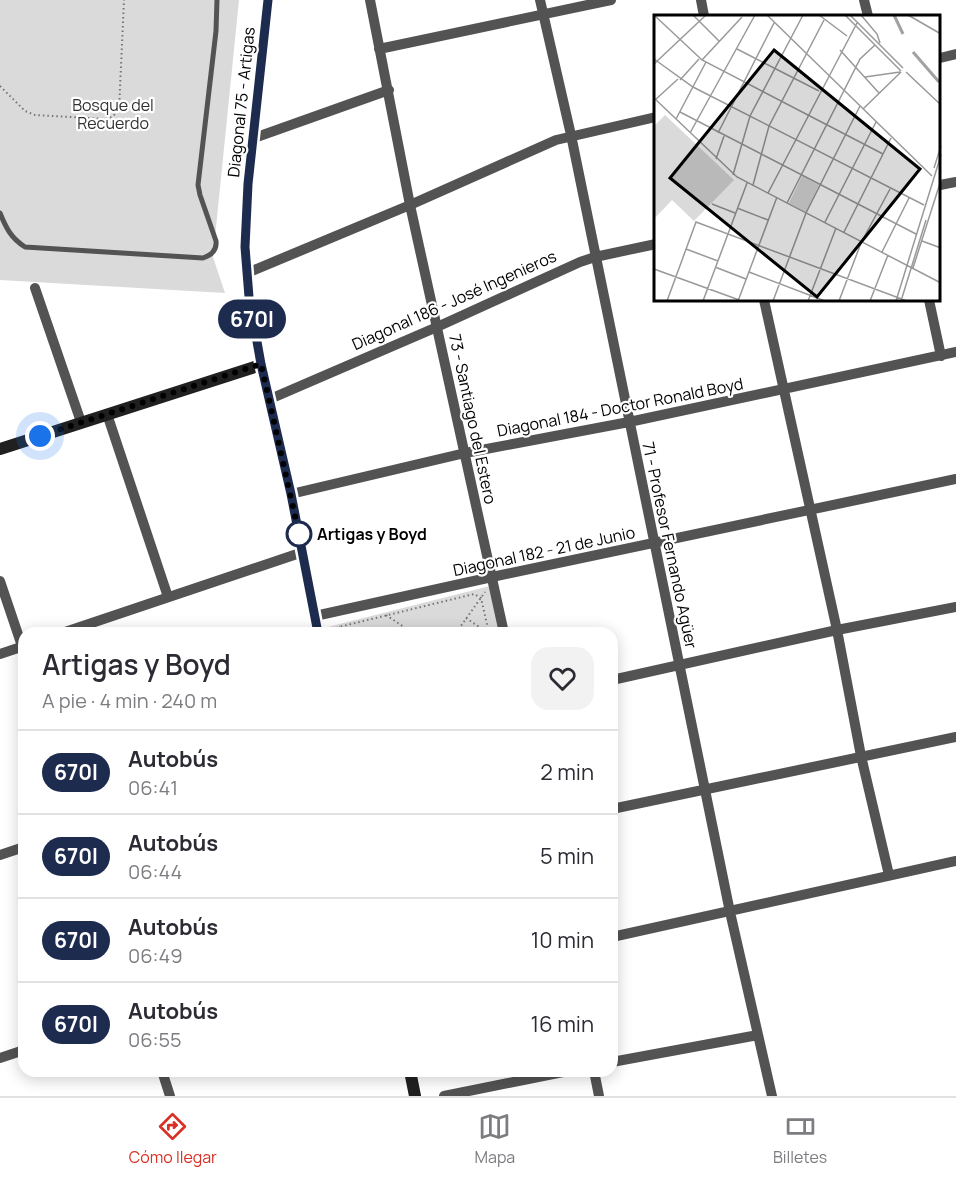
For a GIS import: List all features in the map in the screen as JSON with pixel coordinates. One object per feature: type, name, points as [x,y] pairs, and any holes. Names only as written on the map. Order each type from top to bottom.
[{"type":"street","name":"Diagonal 75 - Artigas","points":[[268,0],[248,184],[245,247],[247,273],[261,364],[291,494],[317,627]]},
{"type":"street","name":"73 - Santiago del Estero","points":[[370,0],[410,205],[503,627]]},
{"type":"street","name":"71 - Profesor Fernando Agüer","points":[[540,0],[572,135],[730,912],[772,1096]]},
{"type":"street","points":[[380,49],[611,0]]},
{"type":"street","points":[[701,0],[704,15]]},
{"type":"street","points":[[864,0],[868,15]]},
{"type":"street","points":[[941,58],[956,54]]},
{"type":"street","points":[[254,138],[389,90]]},
{"type":"street","points":[[247,273],[410,205],[556,140],[654,117]]},
{"type":"street","points":[[941,185],[956,182]]},
{"type":"street","name":"Diagonal 186 - José Ingenieros","points":[[270,399],[595,257],[654,244]]},
{"type":"street","points":[[35,288],[81,422]]},
{"type":"street","points":[[764,302],[837,630],[861,756],[889,875]]},
{"type":"street","points":[[929,302],[941,356]]},
{"type":"street","name":"Diagonal 184 - Doctor Ronald Boyd","points":[[291,494],[465,453],[629,422],[956,352]]},
{"type":"street","points":[[0,449],[261,364]]},
{"type":"street","points":[[107,414],[168,597]]},
{"type":"street","name":"Diagonal 182 - 21 de Junio","points":[[315,616],[956,479]]},
{"type":"street","points":[[80,627],[303,552]]},
{"type":"street","points":[[0,581],[18,633]]},
{"type":"street","points":[[618,679],[837,630],[956,607]]},
{"type":"street","points":[[0,654],[18,649]]},
{"type":"street","points":[[618,808],[956,737]]},
{"type":"street","points":[[0,855],[18,849]]},
{"type":"street","points":[[618,937],[956,861]]},
{"type":"street","points":[[618,1061],[758,1035]]},
{"type":"street","points":[[0,1058],[18,1052]]},
{"type":"street","points":[[164,1077],[170,1096]]},
{"type":"street","points":[[411,1077],[415,1096]]},
{"type":"street","points":[[444,1096],[538,1077]]},
{"type":"street","points":[[595,1077],[599,1096]]},
{"type":"lane","points":[[0,213],[6,230],[15,241],[25,247],[203,258],[213,254],[216,241],[198,185],[216,31],[217,0]]},
{"type":"path","points":[[0,86],[16,104],[35,115],[105,119],[112,117],[119,110],[124,0]]},
{"type":"path","points":[[460,627],[486,590]]},
{"type":"path","points":[[339,627],[474,594],[481,598],[487,627]]},
{"type":"path","points":[[386,615],[404,627]]},
{"type":"path","points":[[466,618],[479,627]]},
{"type":"green space","name":"Bosque del Recuerdo","points":[[0,0],[239,0],[213,257],[225,293],[0,280]]},
{"type":"green space","points":[[490,586],[499,627],[328,627]]},
{"type":"bus line","name":"670I","points":[[268,0],[248,184],[245,247],[249,297],[261,364],[291,494],[317,627]]},
{"type":"place","name":"Artigas y Boyd","points":[[299,534]]},
{"type":"route","points":[[40,436],[261,364],[299,534]]}]
